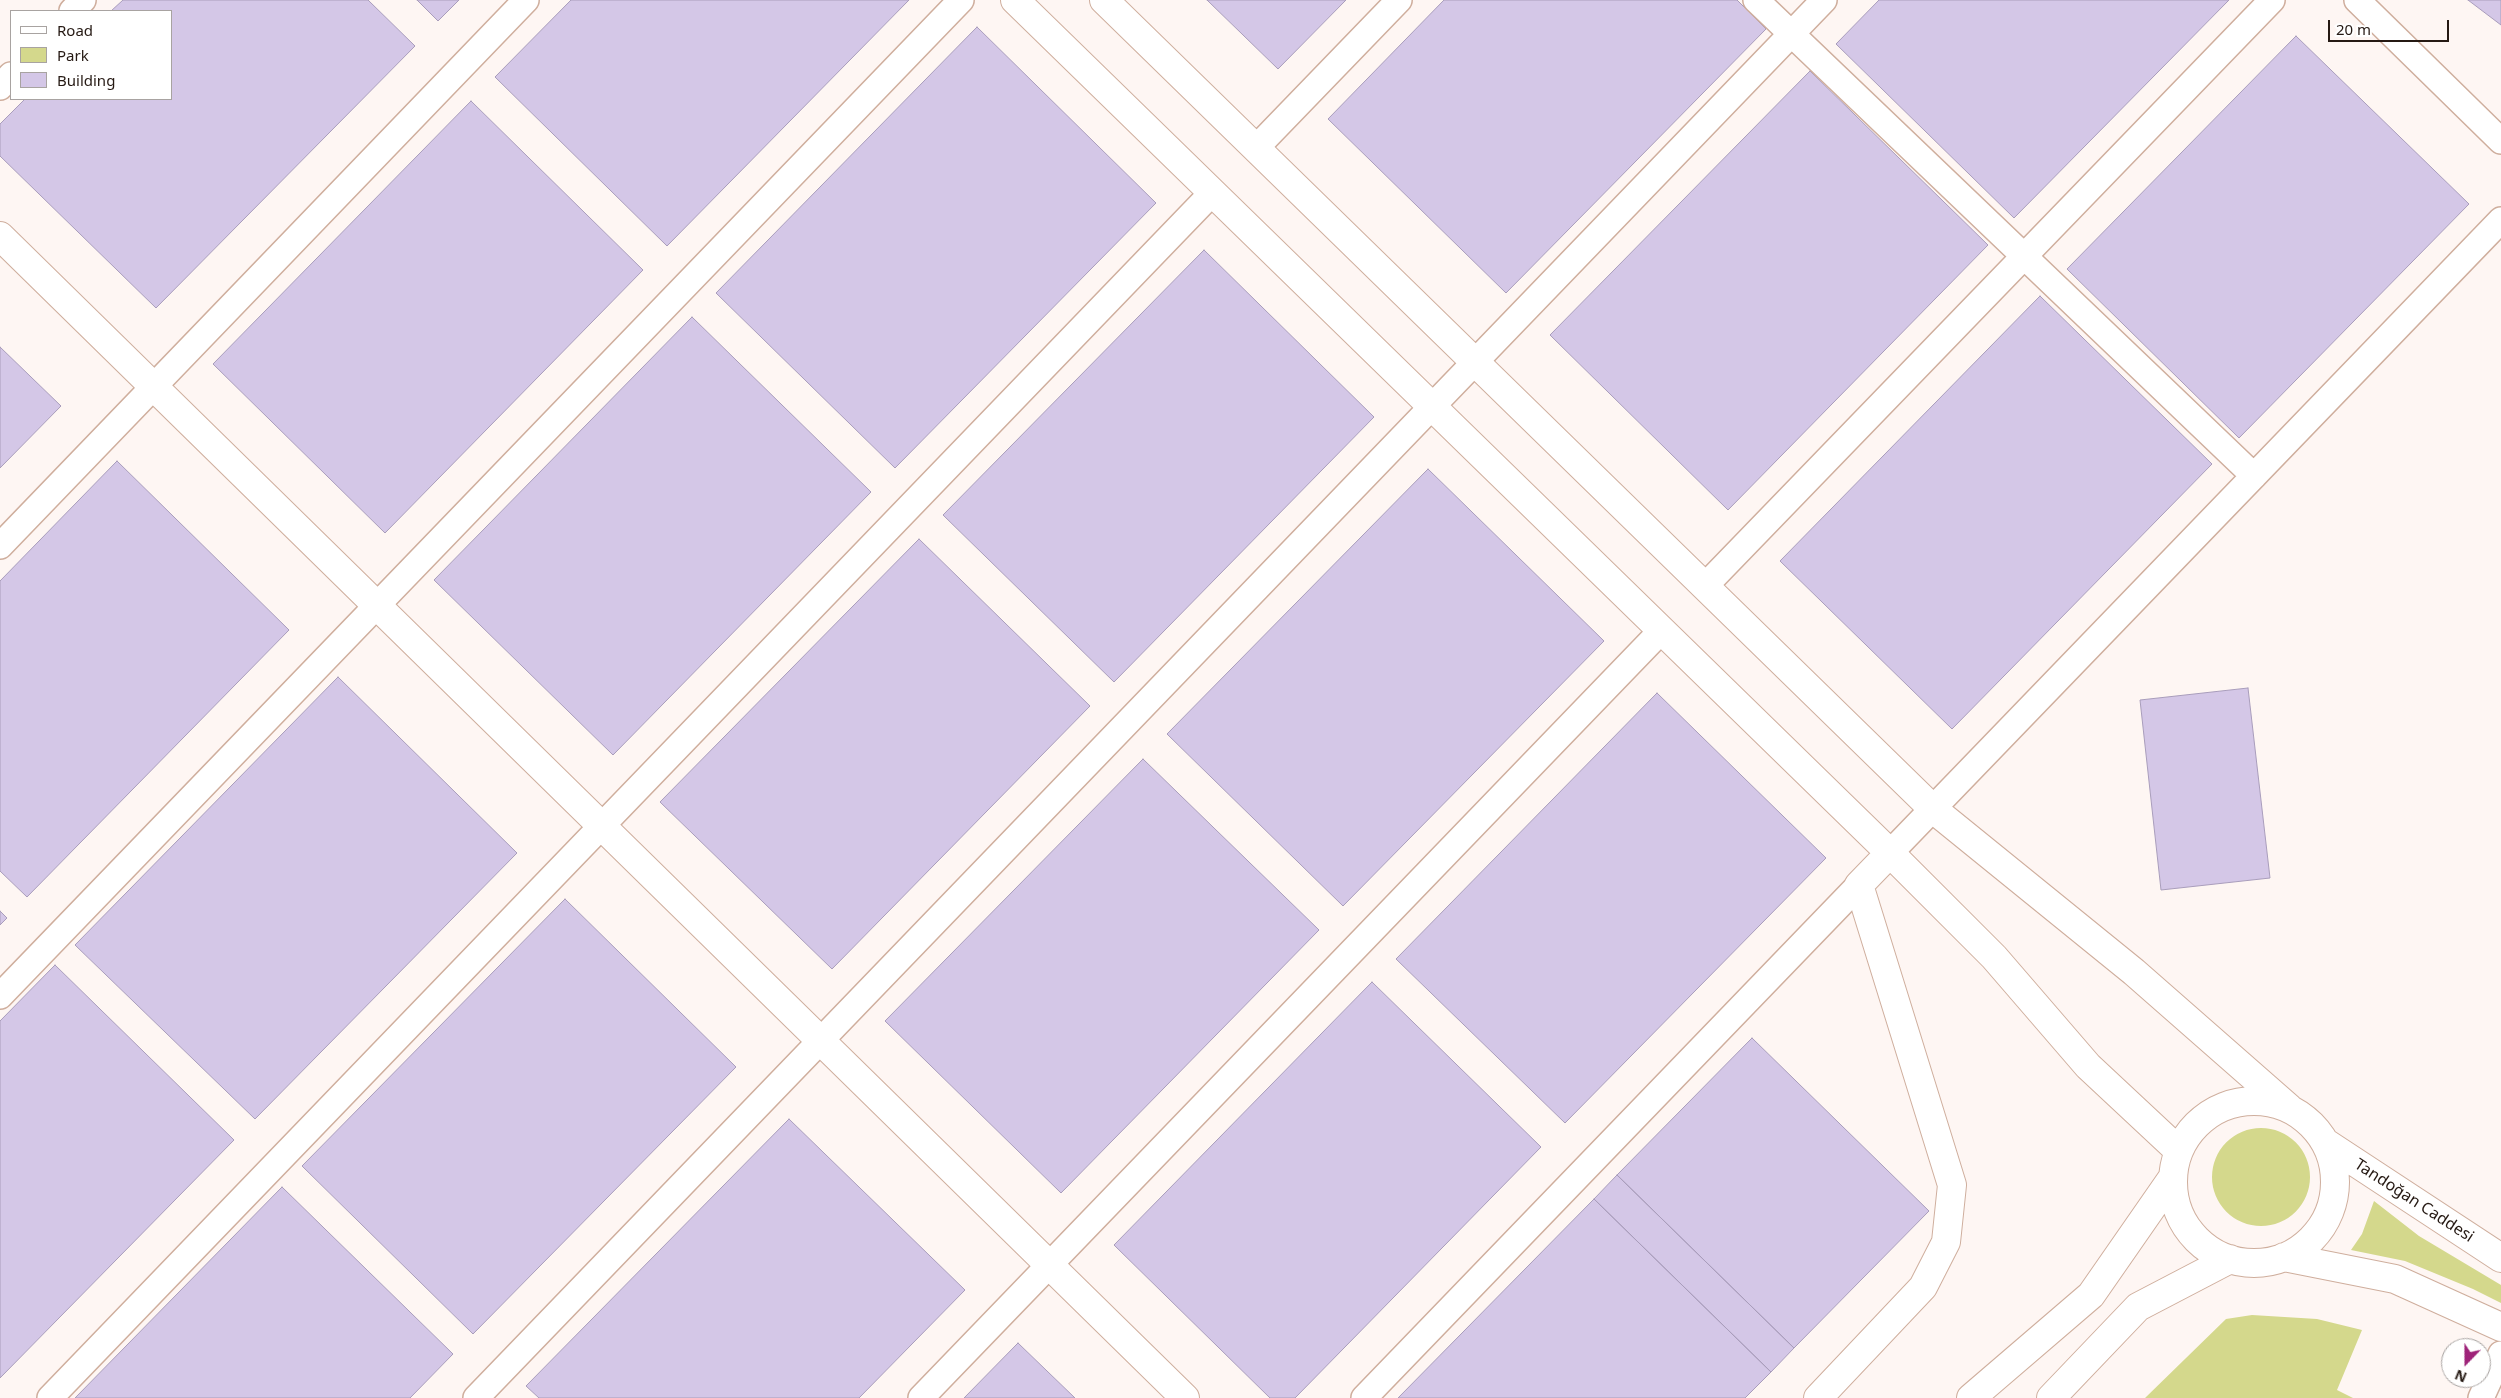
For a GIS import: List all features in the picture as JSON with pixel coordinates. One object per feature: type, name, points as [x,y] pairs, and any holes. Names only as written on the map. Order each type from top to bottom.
[{"type":"street","points":[[1015,0],[1890,853],[1994,957],[2176,1164],[2175,1203],[2187,1227],[2206,1247],[2230,1259],[2258,1263],[2284,1257],[2308,1244],[2325,1222],[2334,1196],[2335,1169],[2326,1143],[2310,1122],[2288,1108],[2134,972],[1933,808],[1104,0]]},
{"type":"street","points":[[0,236],[1185,1398]]},
{"type":"street","points":[[1818,1398],[1923,1287],[1946,1242],[1952,1185],[1860,885],[1890,853]]},
{"type":"street","points":[[1971,1398],[2091,1294],[2176,1164],[2192,1129],[2212,1112],[2237,1102],[2263,1100],[2288,1108]]},
{"type":"street","name":"Tandoğan Caddesi","points":[[2326,1143],[2501,1258]]},
{"type":"street","points":[[2284,1257],[2395,1279],[2501,1327]]},
{"type":"street","points":[[2051,1398],[2138,1307],[2230,1259]]},
{"type":"lane","points":[[73,10],[83,0]]},
{"type":"lane","points":[[0,546],[526,0]]},
{"type":"lane","points":[[0,996],[961,0]]},
{"type":"lane","points":[[1256,148],[1399,0]]},
{"type":"lane","points":[[1756,0],[2254,476]]},
{"type":"lane","points":[[476,1398],[1824,0]]},
{"type":"lane","points":[[1704,586],[2272,0]]},
{"type":"lane","points":[[2365,3],[2501,141]]},
{"type":"lane","points":[[0,87],[10,76]]},
{"type":"lane","points":[[50,1398],[1212,193]]},
{"type":"lane","points":[[1890,853],[2501,220]]},
{"type":"lane","points":[[921,1398],[1661,631]]},
{"type":"lane","points":[[1364,1398],[1860,885]]},
{"type":"lane","points":[[2481,1398],[2501,1354]]},
{"type":"green space","points":[[2261,1128],[2280,1132],[2296,1142],[2306,1158],[2310,1177],[2306,1196],[2296,1212],[2280,1222],[2261,1226],[2242,1222],[2226,1212],[2216,1196],[2212,1177],[2216,1158],[2226,1142],[2242,1132]]},
{"type":"green space","points":[[2374,1201],[2419,1236],[2501,1285],[2501,1303],[2473,1289],[2405,1261],[2351,1250],[2362,1234]]},
{"type":"green space","points":[[2252,1315],[2317,1319],[2362,1330],[2337,1390],[2353,1398],[2145,1398],[2226,1319]]},
{"type":"building","points":[[123,0],[368,0],[415,46],[156,308],[0,156],[0,124],[24,100],[172,100],[172,10],[112,10]]},
{"type":"building","points":[[417,0],[459,0],[438,21]]},
{"type":"building","points":[[571,0],[909,0],[667,246],[495,77]]},
{"type":"building","points":[[1207,0],[1346,0],[1278,69]]},
{"type":"building","points":[[1444,0],[1737,0],[1766,29],[1506,293],[1328,119]]},
{"type":"building","points":[[1879,0],[2229,0],[2014,218],[1836,44]]},
{"type":"building","points":[[2468,0],[2501,0],[2501,25]]},
{"type":"building","points":[[977,27],[1156,203],[895,468],[716,293]]},
{"type":"building","points":[[2296,36],[2469,204],[2239,438],[2067,269]]},
{"type":"building","points":[[1810,71],[1988,245],[1728,510],[1550,335]]},
{"type":"building","points":[[471,101],[643,270],[385,533],[213,364]]},
{"type":"building","points":[[1204,250],[1374,417],[1114,682],[943,515]]},
{"type":"building","points":[[2040,296],[2212,464],[1952,729],[1780,561]]},
{"type":"building","points":[[692,317],[871,492],[613,755],[434,580]]},
{"type":"building","points":[[0,347],[61,406],[0,468]]},
{"type":"building","points":[[117,461],[289,630],[27,897],[0,871],[0,581]]},
{"type":"building","points":[[1428,469],[1604,641],[1343,906],[1167,734]]},
{"type":"building","points":[[919,539],[1090,706],[832,969],[660,802]]},
{"type":"building","points":[[338,677],[517,853],[255,1119],[75,945]]},
{"type":"building","points":[[2248,688],[2270,878],[2161,890],[2140,700]]},
{"type":"building","points":[[1657,693],[1826,858],[1565,1123],[1396,959]]},
{"type":"building","points":[[1143,759],[1319,930],[1061,1193],[885,1021]]},
{"type":"building","points":[[565,899],[736,1067],[473,1334],[302,1166]]},
{"type":"building","points":[[0,911],[7,918],[0,925]]},
{"type":"building","points":[[55,965],[234,1140],[0,1378],[0,1021]]},
{"type":"building","points":[[1372,982],[1541,1147],[1295,1398],[1270,1398],[1114,1245]]},
{"type":"building","points":[[1752,1038],[1929,1211],[1794,1348],[1617,1175]]},
{"type":"building","points":[[789,1119],[965,1290],[859,1398],[539,1398],[526,1386]]},
{"type":"building","points":[[1617,1175],[1794,1348],[1771,1372],[1594,1199]]},
{"type":"building","points":[[282,1187],[453,1354],[410,1398],[75,1398]]},
{"type":"building","points":[[1594,1199],[1771,1372],[1745,1398],[1398,1398]]},
{"type":"building","points":[[1018,1343],[1075,1398],[964,1398]]}]
